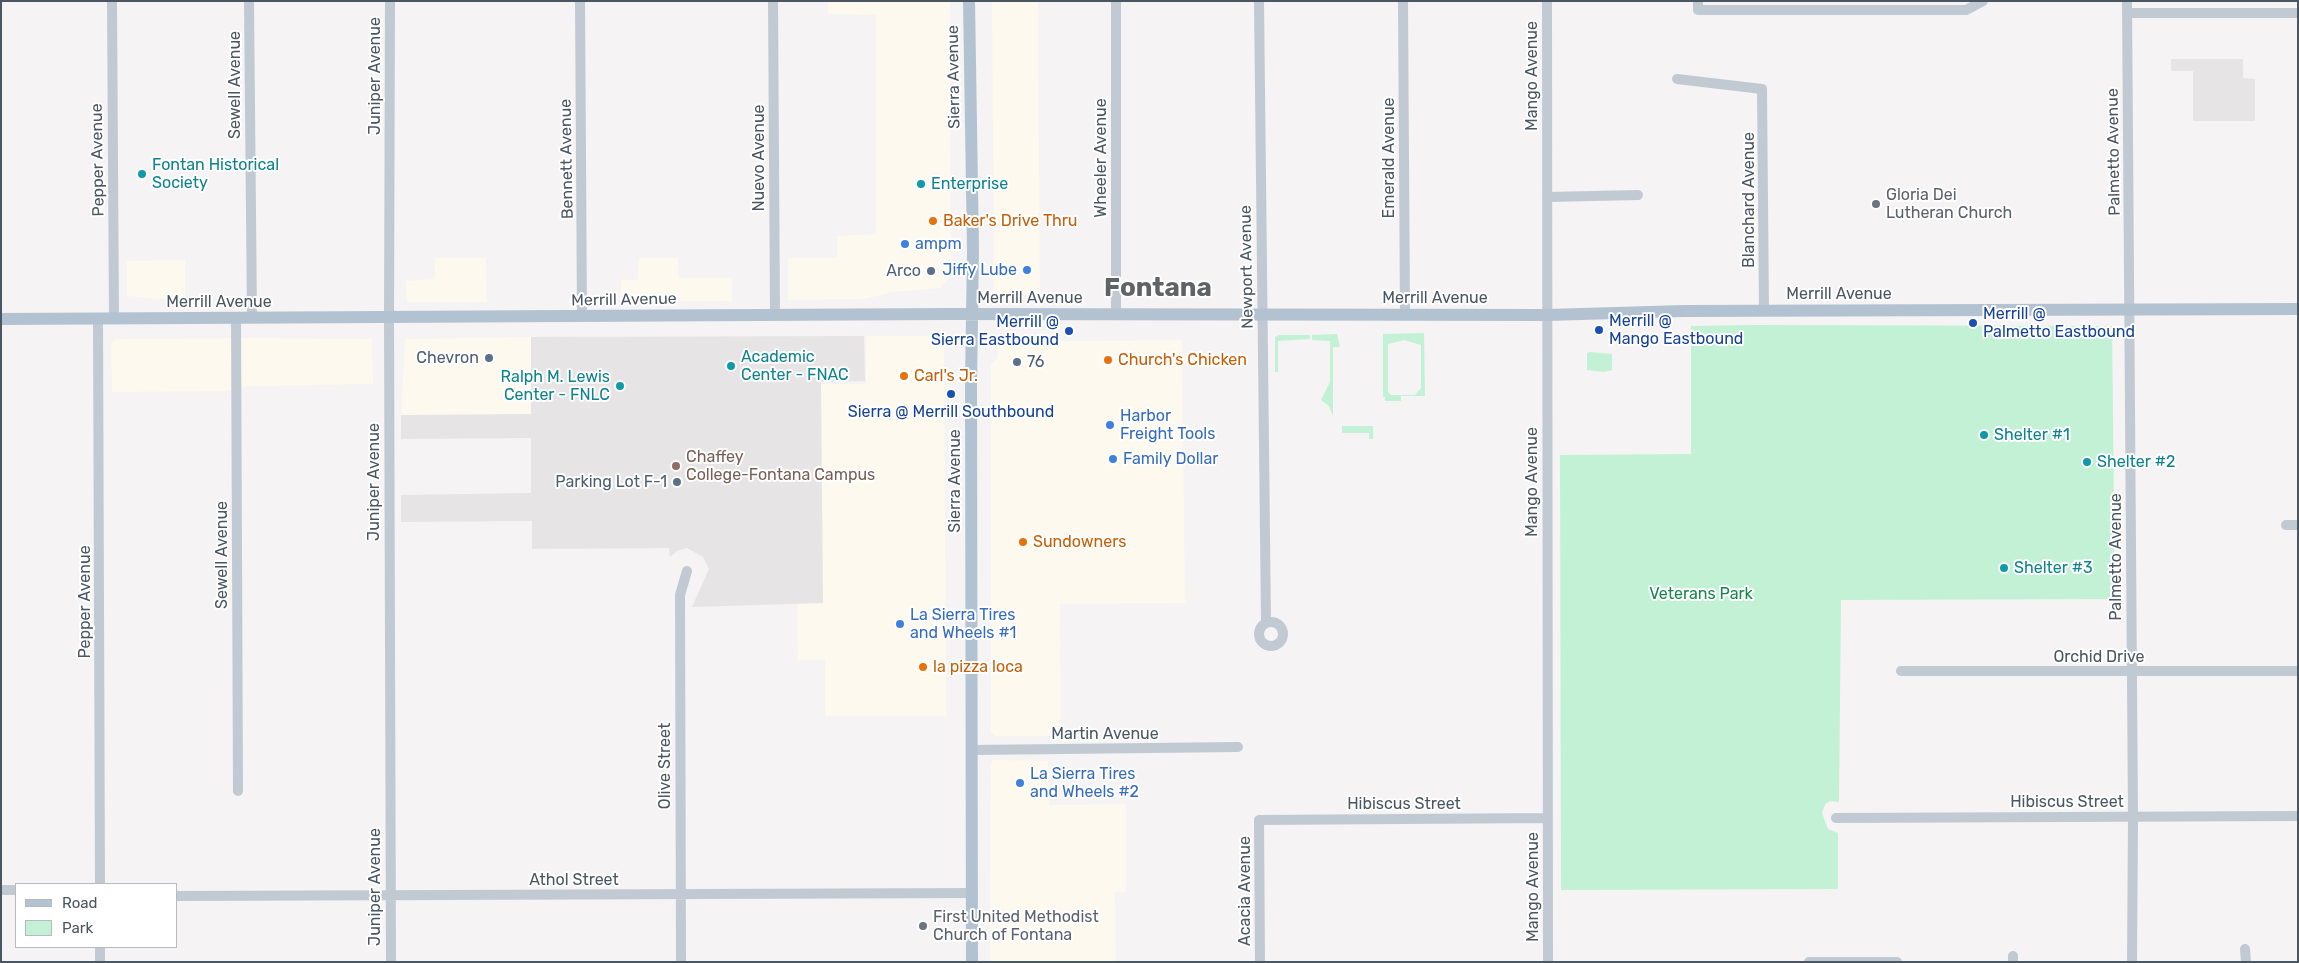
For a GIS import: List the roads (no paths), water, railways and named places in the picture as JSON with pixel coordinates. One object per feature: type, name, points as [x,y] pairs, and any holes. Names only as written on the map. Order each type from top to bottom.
[{"type":"main road","name":"Sierra Avenue","points":[[969,1],[973,240],[972,962]]},
{"type":"main road","name":"Merrill Avenue","points":[[1,319],[972,314],[1547,315],[1764,310],[2298,309]]},
{"type":"street","name":"Pepper Avenue","points":[[112,1],[114,319]]},
{"type":"street","name":"Sewell Avenue","points":[[250,1],[252,318]]},
{"type":"street","name":"Juniper Avenue","points":[[390,1],[391,962]]},
{"type":"street","name":"Bennett Avenue","points":[[580,1],[582,317]]},
{"type":"street","name":"Nuevo Avenue","points":[[773,1],[775,315]]},
{"type":"street","name":"Wheeler Avenue","points":[[1116,1],[1116,315]]},
{"type":"street","name":"Newport Avenue","points":[[1260,1],[1266,622]]},
{"type":"street","name":"Emerald Avenue","points":[[1402,1],[1405,315]]},
{"type":"street","name":"Mango Avenue","points":[[1547,1],[1548,962]]},
{"type":"street","points":[[1698,5],[1966,10],[1983,1]]},
{"type":"street","name":"Palmetto Avenue","points":[[2128,1],[2133,817],[2132,962]]},
{"type":"street","points":[[2128,13],[2298,13]]},
{"type":"street","name":"Blanchard Avenue","points":[[1677,80],[1762,89],[1764,310]]},
{"type":"street","points":[[1547,197],[1638,195]]},
{"type":"street","name":"Sewell Avenue","points":[[236,318],[238,791]]},
{"type":"street","name":"Pepper Avenue","points":[[98,319],[100,883]]},
{"type":"street","points":[[2286,526],[2298,525]]},
{"type":"street","name":"Olive Street","points":[[681,962],[680,594],[687,571]]},
{"type":"street","name":"Orchid Drive","points":[[1901,671],[2132,672],[2298,670]]},
{"type":"street","name":"Martin Avenue","points":[[972,750],[1238,747]]},
{"type":"street","name":"Hibiscus Street","points":[[1836,818],[2298,816]]},
{"type":"street","name":"Hibiscus Street","points":[[1259,820],[1548,818]]},
{"type":"street","name":"Acacia Avenue","points":[[1259,820],[1260,962]]},
{"type":"street","points":[[1,890],[15,890]]},
{"type":"street","name":"Athol Street","points":[[178,896],[972,893]]},
{"type":"street","points":[[100,948],[100,962]]},
{"type":"street","points":[[2245,949],[2246,962]]},
{"type":"street","points":[[1809,962],[1897,961]]},
{"type":"place","name":"Fontan Historical Society","points":[[142,174]]},
{"type":"place","name":"Enterprise","points":[[921,184]]},
{"type":"place","name":"Gloria Dei Lutheran Church","points":[[1876,204]]},
{"type":"place","name":"Baker's Drive Thru","points":[[933,221]]},
{"type":"place","name":"ampm","points":[[905,244]]},
{"type":"place","name":"Jiffy Lube","points":[[1027,270]]},
{"type":"place","name":"Arco","points":[[931,271]]},
{"type":"place","name":"Merrill @ Palmetto Eastbound","points":[[1973,323]]},
{"type":"place","name":"Merrill @ Mango Eastbound","points":[[1599,330]]},
{"type":"place","name":"Merrill @ Sierra Eastbound","points":[[1069,331]]},
{"type":"place","name":"Chevron","points":[[489,358]]},
{"type":"place","name":"Church's Chicken","points":[[1108,360]]},
{"type":"place","name":"76","points":[[1017,362]]},
{"type":"place","name":"Academic Center - FNAC","points":[[731,366]]},
{"type":"place","name":"Carl's Jr.","points":[[904,376]]},
{"type":"place","name":"Ralph M. Lewis Center - FNLC","points":[[620,386]]},
{"type":"place","name":"Sierra @ Merrill Southbound","points":[[951,394]]},
{"type":"place","name":"Harbor Freight Tools","points":[[1110,425]]},
{"type":"place","name":"Shelter #1","points":[[1984,435]]},
{"type":"place","name":"Family Dollar","points":[[1113,459]]},
{"type":"place","name":"Shelter #2","points":[[2087,462]]},
{"type":"place","name":"Chaffey College-Fontana Campus","points":[[676,466]]},
{"type":"place","name":"Parking Lot F-1","points":[[677,482]]},
{"type":"place","name":"Sundowners","points":[[1023,542]]},
{"type":"place","name":"Shelter #3","points":[[2004,568]]},
{"type":"place","name":"La Sierra Tires and Wheels #1","points":[[900,624]]},
{"type":"place","name":"la pizza loca","points":[[923,667]]},
{"type":"place","name":"La Sierra Tires and Wheels #2","points":[[1020,783]]},
{"type":"place","name":"First United Methodist Church of Fontana","points":[[923,926]]},
{"type":"district","name":"Fontana","points":[[1158,288]]},
{"type":"park label","name":"Veterans Park","points":[[1701,594]]}]
